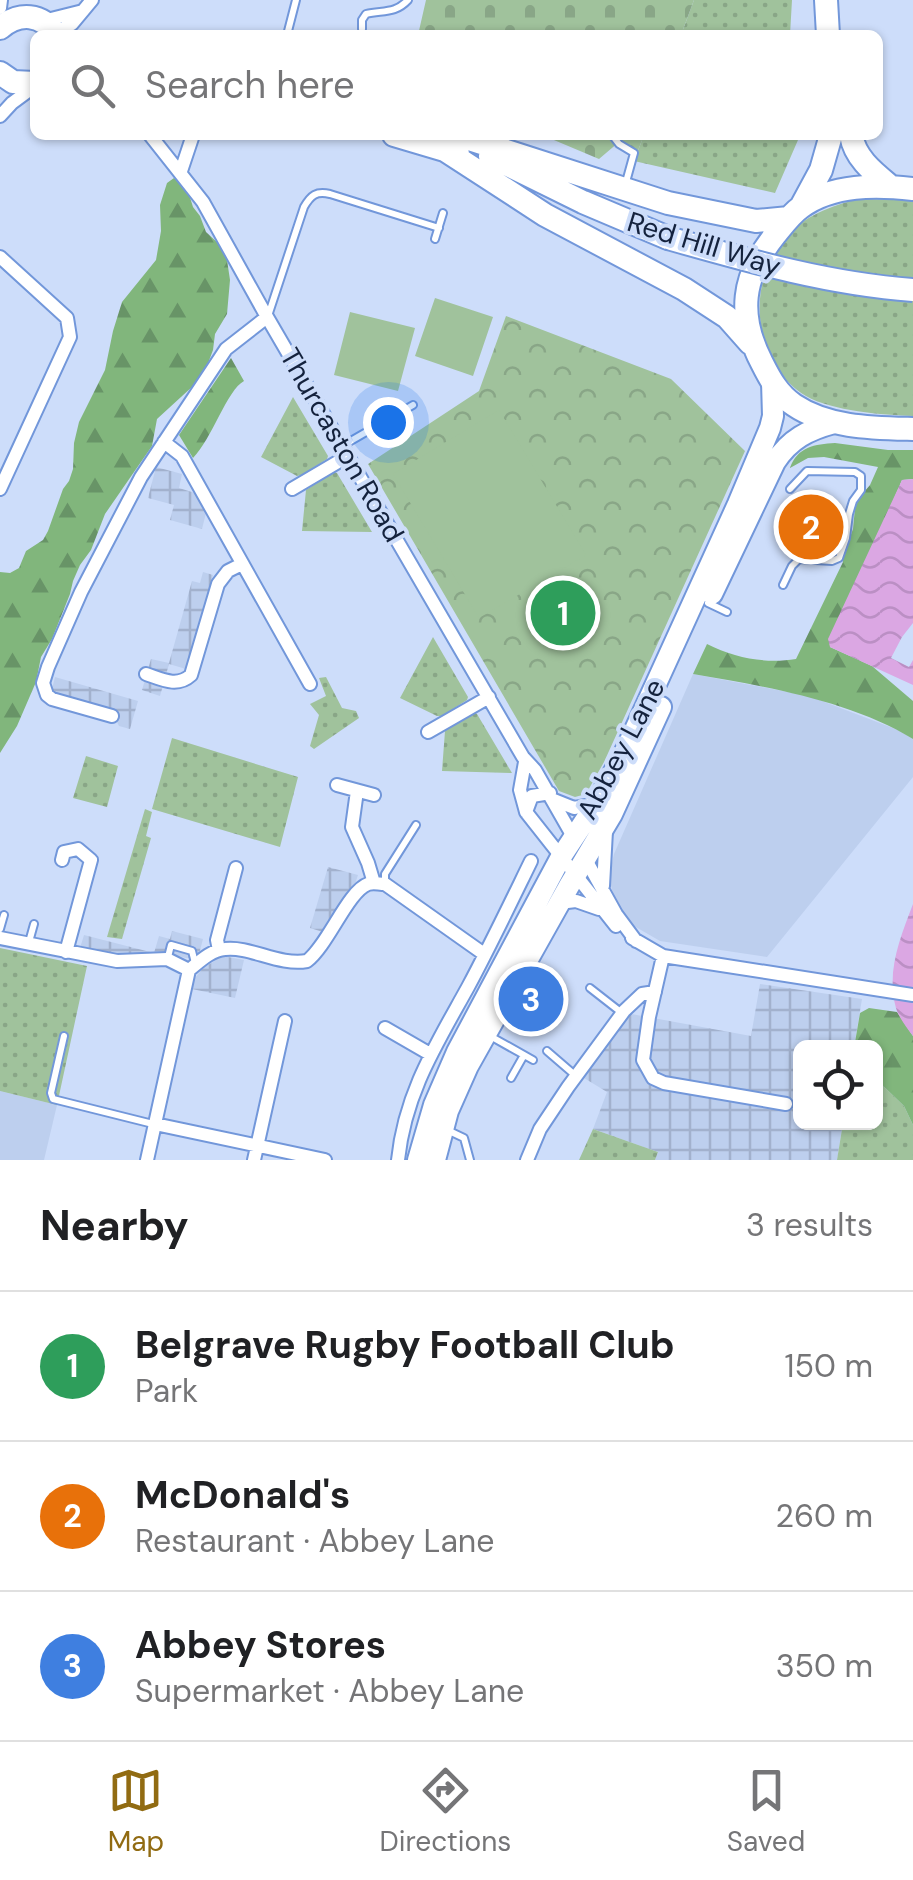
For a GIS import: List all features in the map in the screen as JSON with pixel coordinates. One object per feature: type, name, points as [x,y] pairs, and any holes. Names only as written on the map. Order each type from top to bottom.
[{"type":"highway","points":[[826,0],[828,30]]},
{"type":"highway","points":[[841,0],[842,30]]},
{"type":"highway","points":[[0,28],[21,16],[45,22]]},
{"type":"highway","points":[[1,78],[30,85]]},
{"type":"highway","points":[[452,140],[668,202],[756,221],[795,212],[816,198],[843,190],[902,187]]},
{"type":"highway","points":[[452,140],[545,215],[727,316],[752,345],[772,382],[795,406],[834,424],[913,429]]},
{"type":"highway","name":"Red Hill Way","points":[[452,140],[471,158],[506,165],[668,238],[770,267],[849,283],[913,290]]},
{"type":"highway","points":[[752,345],[746,288],[762,251],[795,212],[821,170],[830,140]]},
{"type":"highway","points":[[853,140],[865,163],[902,187]]},
{"type":"main road","name":"Abbey Lane","points":[[418,1160],[434,1105],[457,1052],[561,856],[624,754],[764,447],[773,416],[772,382]]},
{"type":"main road","name":"Abbey Lane","points":[[435,1160],[443,1128],[468,1066],[606,824],[717,608],[775,462],[784,449],[806,432],[834,424]]},
{"type":"street","points":[[0,8],[1,0]]},
{"type":"street","points":[[45,22],[88,5]]},
{"type":"street","points":[[0,116],[30,89]]},
{"type":"street","name":"Thurcaston Road","points":[[154,140],[203,202],[525,762],[552,796],[574,837],[581,866],[601,910],[619,929],[663,956],[913,995]]},
{"type":"street","points":[[181,171],[191,140]]},
{"type":"street","points":[[0,257],[67,318],[70,337],[0,489]]},
{"type":"street","points":[[112,716],[52,699],[43,683],[93,566],[142,477],[226,348],[267,317]]},
{"type":"street","points":[[164,442],[182,456],[310,684]]},
{"type":"street","points":[[292,489],[345,451]]},
{"type":"street","points":[[146,674],[174,682],[191,675],[218,584],[242,564]]},
{"type":"street","points":[[428,732],[488,697]]},
{"type":"street","name":"Thurcaston Road","points":[[525,762],[520,790],[526,812],[561,856],[581,866],[603,891],[636,940]]},
{"type":"street","points":[[337,785],[374,795]]},
{"type":"street","points":[[356,791],[352,827],[379,884],[484,954]]},
{"type":"street","points":[[526,812],[532,796],[552,796],[574,808],[596,804]]},
{"type":"street","points":[[603,891],[606,824]]},
{"type":"street","points":[[62,860],[64,852],[70,849],[85,852],[92,860],[66,952]]},
{"type":"street","points":[[398,1160],[401,1130],[430,1054],[531,862]]},
{"type":"street","points":[[219,950],[216,940],[236,868]]},
{"type":"street","points":[[215,882],[231,887]]},
{"type":"street","points":[[147,1160],[192,968],[219,950],[230,948],[291,962],[307,960],[319,949],[359,890],[379,884]]},
{"type":"street","points":[[559,903],[576,900],[601,910]]},
{"type":"street","points":[[0,938],[118,961],[167,959],[192,968]]},
{"type":"street","points":[[663,956],[643,1060],[653,1078],[786,1104]]},
{"type":"street","points":[[526,1160],[540,1130],[622,1014],[642,994],[655,992]]},
{"type":"street","points":[[254,1160],[285,1022]]},
{"type":"street","points":[[385,1028],[430,1054]]},
{"type":"street","points":[[155,1124],[325,1160]]},
{"type":"lane","points":[[288,30],[296,0]]},
{"type":"lane","points":[[362,29],[366,14],[393,12],[408,0]]},
{"type":"lane","points":[[616,140],[634,153],[624,188]]},
{"type":"lane","points":[[267,317],[304,206],[312,195],[330,194],[439,228]]},
{"type":"lane","points":[[436,239],[443,213]]},
{"type":"lane","points":[[345,451],[413,405]]},
{"type":"lane","points":[[783,585],[799,559],[839,558],[848,514],[863,483],[855,472],[807,471],[790,489]]},
{"type":"lane","points":[[379,884],[416,826]]},
{"type":"lane","points":[[0,928],[4,915]]},
{"type":"lane","points":[[29,944],[34,924]]},
{"type":"lane","points":[[590,988],[622,1014]]},
{"type":"lane","points":[[485,1034],[533,1060]]},
{"type":"lane","points":[[64,1036],[51,1093],[53,1099],[155,1124]]},
{"type":"lane","points":[[548,1051],[576,1076]]},
{"type":"lane","points":[[511,1078],[524,1055]]},
{"type":"lane","points":[[443,1128],[464,1138],[470,1160]]},
{"type":"shaded area","points":[[156,467],[182,474],[179,488],[195,493],[206,513],[202,529],[170,520],[174,505],[148,498]]},
{"type":"shaded area","points":[[203,572],[213,575],[186,669],[169,664],[160,696],[142,690],[151,659],[169,663],[192,581],[200,583]]},
{"type":"shaded area","points":[[693,674],[809,696],[913,739],[913,777],[767,957],[660,941],[634,926],[613,895],[609,876],[614,854]]},
{"type":"shaded area","points":[[55,677],[138,701],[130,729],[119,726],[118,712],[51,693]]},
{"type":"shaded area","points":[[328,867],[358,875],[323,932],[310,928]]},
{"type":"shaded area","points":[[172,931],[203,939],[198,958],[167,953],[117,955],[80,948],[84,935],[154,953],[159,936],[170,939]]},
{"type":"shaded area","points":[[223,956],[244,960],[235,998],[192,989],[203,968]]},
{"type":"shaded area","points":[[760,984],[862,999],[855,1040],[793,1040],[793,1130],[842,1130],[837,1160],[655,1160],[658,1152],[593,1129],[607,1092],[584,1078],[626,1013],[751,1036]]},
{"type":"shaded area","points":[[0,1091],[57,1105],[44,1160],[0,1160]]},
{"type":"green space","points":[[426,0],[694,0],[683,30],[419,30]]},
{"type":"green space","points":[[694,0],[792,0],[790,30],[683,30]]},
{"type":"green space","points":[[554,140],[642,140],[634,161],[619,142],[599,159]]},
{"type":"green space","points":[[642,140],[798,140],[775,193],[634,161]]},
{"type":"green space","points":[[174,178],[187,188],[206,232],[219,244],[227,260],[227,314],[215,334],[207,366],[193,386],[157,419],[152,446],[105,514],[41,657],[36,682],[17,726],[0,753],[0,572],[10,573],[19,568],[26,551],[43,540],[48,531],[73,469],[79,422],[105,370],[122,302],[156,260],[160,205],[167,183]]},
{"type":"green space","points":[[858,199],[913,200],[913,416],[843,409],[806,396],[788,382],[765,344],[760,300],[764,278],[784,239],[809,218]]},
{"type":"green space","points":[[435,298],[493,317],[473,376],[415,356]]},
{"type":"green space","points":[[350,312],[415,328],[398,391],[334,375]]},
{"type":"green space","points":[[506,316],[671,379],[745,451],[604,762],[586,794],[575,797],[559,791],[368,464],[479,391]]},
{"type":"green space","points":[[231,358],[244,381],[193,458],[179,435]]},
{"type":"green space","points":[[293,397],[328,456],[297,476],[261,457]]},
{"type":"green space","points":[[499,410],[586,555],[479,618],[393,474]]},
{"type":"green space","points":[[835,443],[913,450],[913,479],[902,480],[830,647],[872,666],[913,701],[913,739],[835,705],[693,674],[707,644],[750,659],[796,659],[843,562],[859,498],[878,467],[824,457],[808,458],[790,468],[797,455],[808,448]]},
{"type":"green space","points":[[334,472],[372,532],[302,531],[306,490]]},
{"type":"green space","points":[[433,637],[468,697],[442,716],[400,698]]},
{"type":"green space","points":[[326,677],[342,708],[356,711],[359,718],[314,749],[310,746],[319,715],[310,704],[326,696],[319,678]]},
{"type":"green space","points":[[474,712],[512,773],[442,771],[445,731]]},
{"type":"green space","points":[[172,738],[298,777],[280,847],[152,809]]},
{"type":"green space","points":[[86,756],[118,766],[107,807],[73,798]]},
{"type":"green space","points":[[145,809],[152,812],[146,836],[151,838],[122,939],[107,937]]},
{"type":"green space","points":[[0,948],[87,966],[57,1105],[0,1091]]},
{"type":"green space","points":[[869,1008],[897,1012],[913,1036],[913,1125],[904,1106],[883,1086],[883,1040],[855,1040],[860,1013]]},
{"type":"green space","points":[[883,1086],[904,1106],[913,1125],[913,1160],[837,1160],[842,1130],[883,1130]]},
{"type":"green space","points":[[593,1129],[658,1152],[655,1160],[579,1160]]},
{"type":"water","points":[[913,479],[913,623],[891,658],[909,667],[913,660],[913,685],[830,647],[828,639],[902,480]]},
{"type":"water","points":[[913,904],[913,1036],[897,1012],[893,981],[899,942]]},
{"type":"place","name":"McDonald's","points":[[811,527]]},
{"type":"place","name":"Belgrave Rugby Football Club","points":[[563,613]]},
{"type":"place","name":"Abbey Stores","points":[[531,999]]}]
